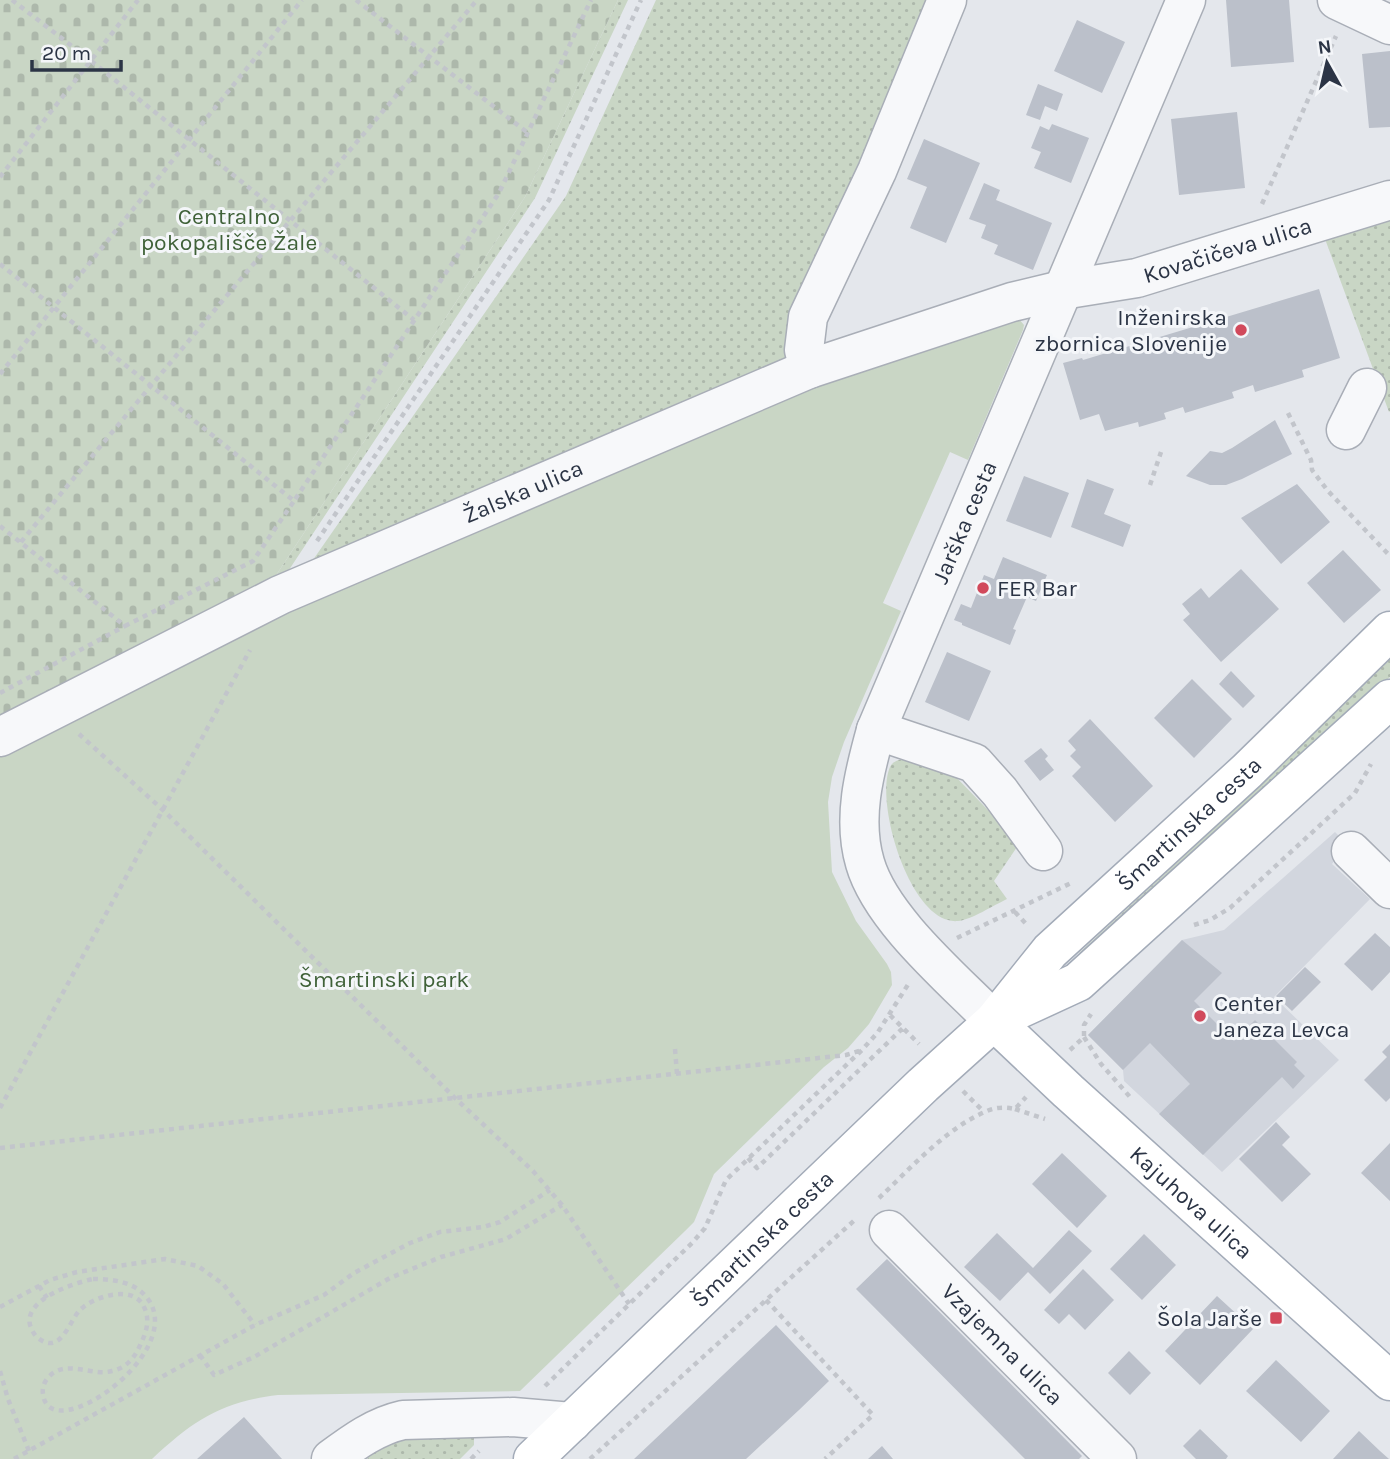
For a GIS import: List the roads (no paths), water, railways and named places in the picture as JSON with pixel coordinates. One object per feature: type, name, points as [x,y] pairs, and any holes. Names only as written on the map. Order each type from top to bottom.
[{"type":"main road","name":"Šmartinska cesta","points":[[533,1459],[865,1140],[994,1021],[1050,951],[1247,771],[1390,632]]},
{"type":"main road","name":"Šmartinska cesta","points":[[994,1021],[1078,982],[1390,699]]},
{"type":"main road","name":"Kajuhova ulica","points":[[994,1021],[1390,1381]]},
{"type":"street","points":[[809,369],[804,350],[808,317],[877,171],[947,0]]},
{"type":"street","name":"Jarška cesta","points":[[994,1021],[916,942],[888,909],[865,864],[860,840],[864,773],[876,730],[1186,0]]},
{"type":"street","points":[[1343,3],[1390,25]]},
{"type":"street","name":"Kovačičeva ulica","points":[[1062,290],[1137,278],[1390,200]]},
{"type":"street","name":"Žalska ulica","points":[[0,737],[280,595],[809,369],[1012,302],[1062,290]]},
{"type":"street","points":[[1346,430],[1367,388]]},
{"type":"street","points":[[876,730],[974,764],[1000,792],[1043,851]]},
{"type":"street","points":[[1351,851],[1390,889]]},
{"type":"street","name":"Vzajemna ulica","points":[[875,1215],[1117,1459]]},
{"type":"street","points":[[331,1459],[371,1431],[403,1420],[513,1418],[572,1422]]},
{"type":"place","name":"Inženirska zbornica Slovenije","points":[[1241,330]]},
{"type":"place","name":"FER Bar","points":[[983,588]]},
{"type":"place","name":"Center Janeza Levca","points":[[1200,1016]]},
{"type":"place","name":"Šola Jarše","points":[[1276,1318]]},
{"type":"park label","name":"Centralno pokopališče Žale","points":[[229,229]]},
{"type":"park label","name":"Šmartinski park","points":[[384,979]]}]
